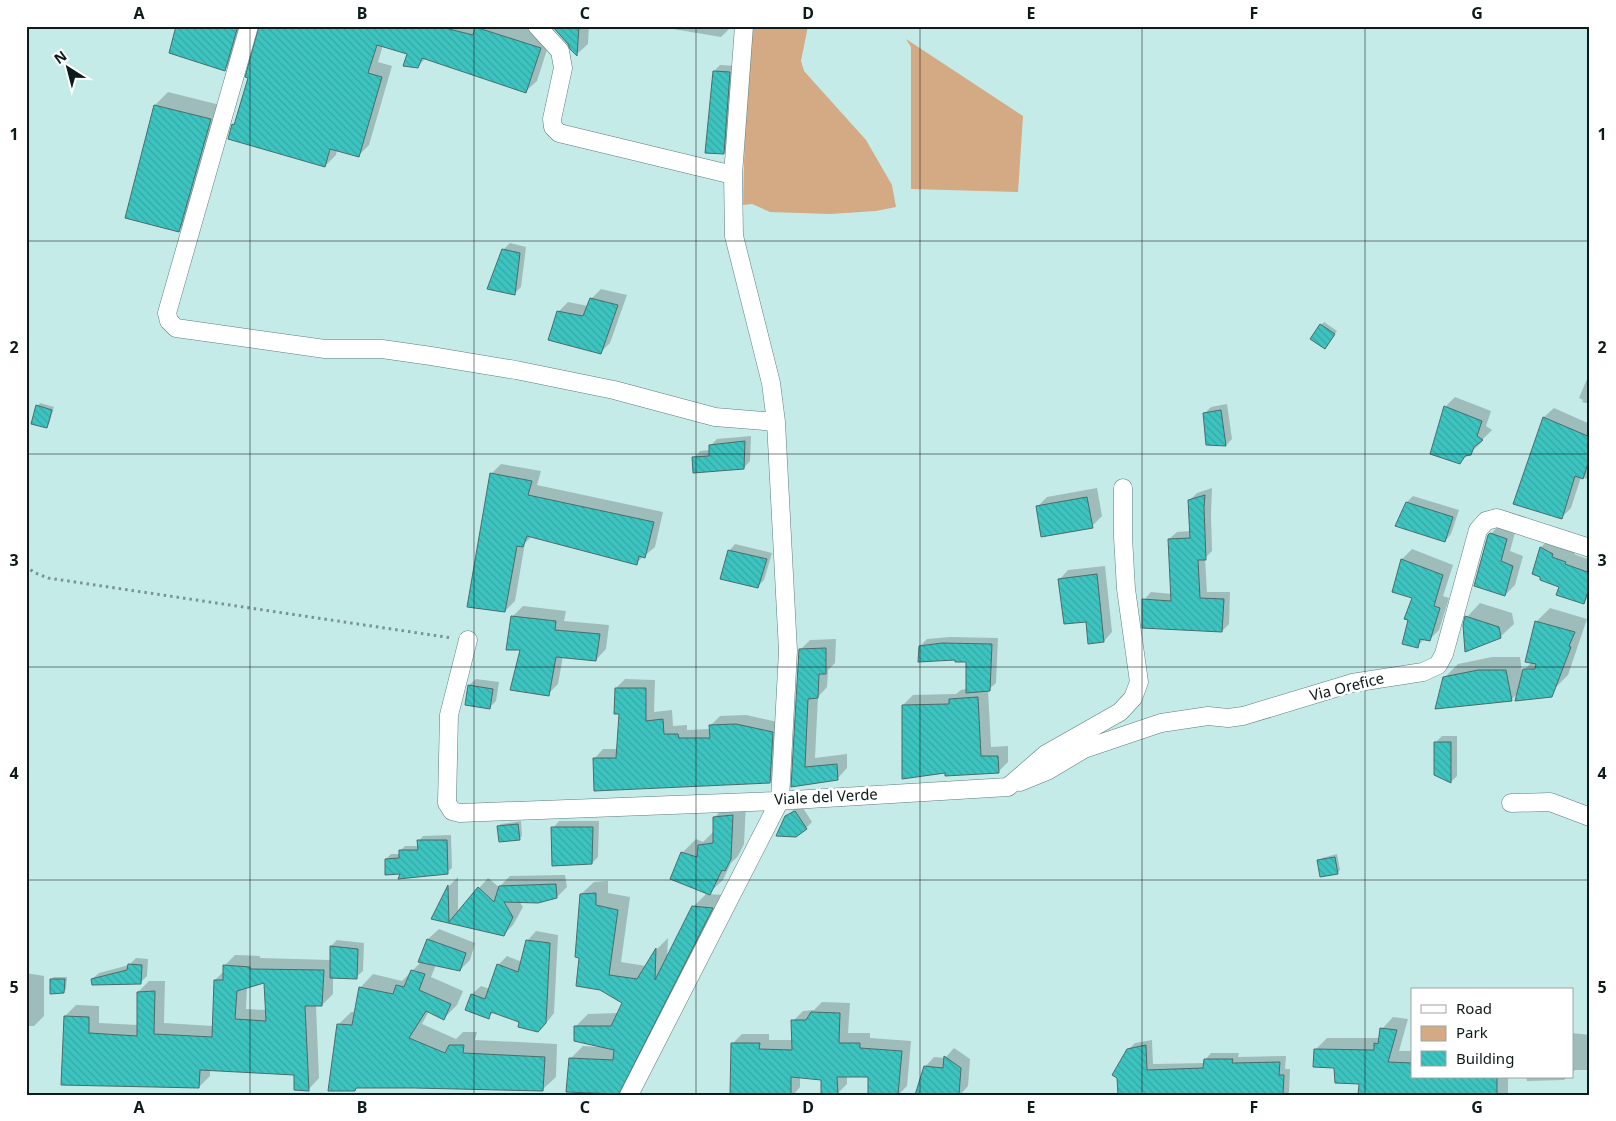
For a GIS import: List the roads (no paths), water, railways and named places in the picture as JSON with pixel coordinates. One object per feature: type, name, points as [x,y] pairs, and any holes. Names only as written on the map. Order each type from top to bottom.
[{"type":"street","points":[[249,26],[167,313],[170,321],[176,328],[325,349],[382,349],[431,356],[516,370],[614,390],[715,417],[776,422]]},
{"type":"street","points":[[537,26],[560,50],[563,68],[552,118],[553,127],[559,133],[732,175]]},
{"type":"street","points":[[629,1095],[780,800],[788,651],[776,422],[771,383],[734,236],[732,175],[744,26]]},
{"type":"street","points":[[1008,786],[1046,754],[1120,712],[1133,698],[1139,682],[1126,588],[1122,536],[1123,488]]},
{"type":"street","name":"Via Orefice","points":[[1008,786],[1047,771],[1084,749],[1161,723],[1208,716],[1228,718],[1243,716],[1352,683],[1423,672],[1438,665],[1444,654],[1478,530],[1486,521],[1497,518],[1590,548]]},
{"type":"street","name":"Viale del Verde","points":[[468,640],[449,715],[447,803],[452,811],[460,813],[780,800],[1008,786]]},
{"type":"street","points":[[1511,804],[1550,802],[1590,817]]}]
